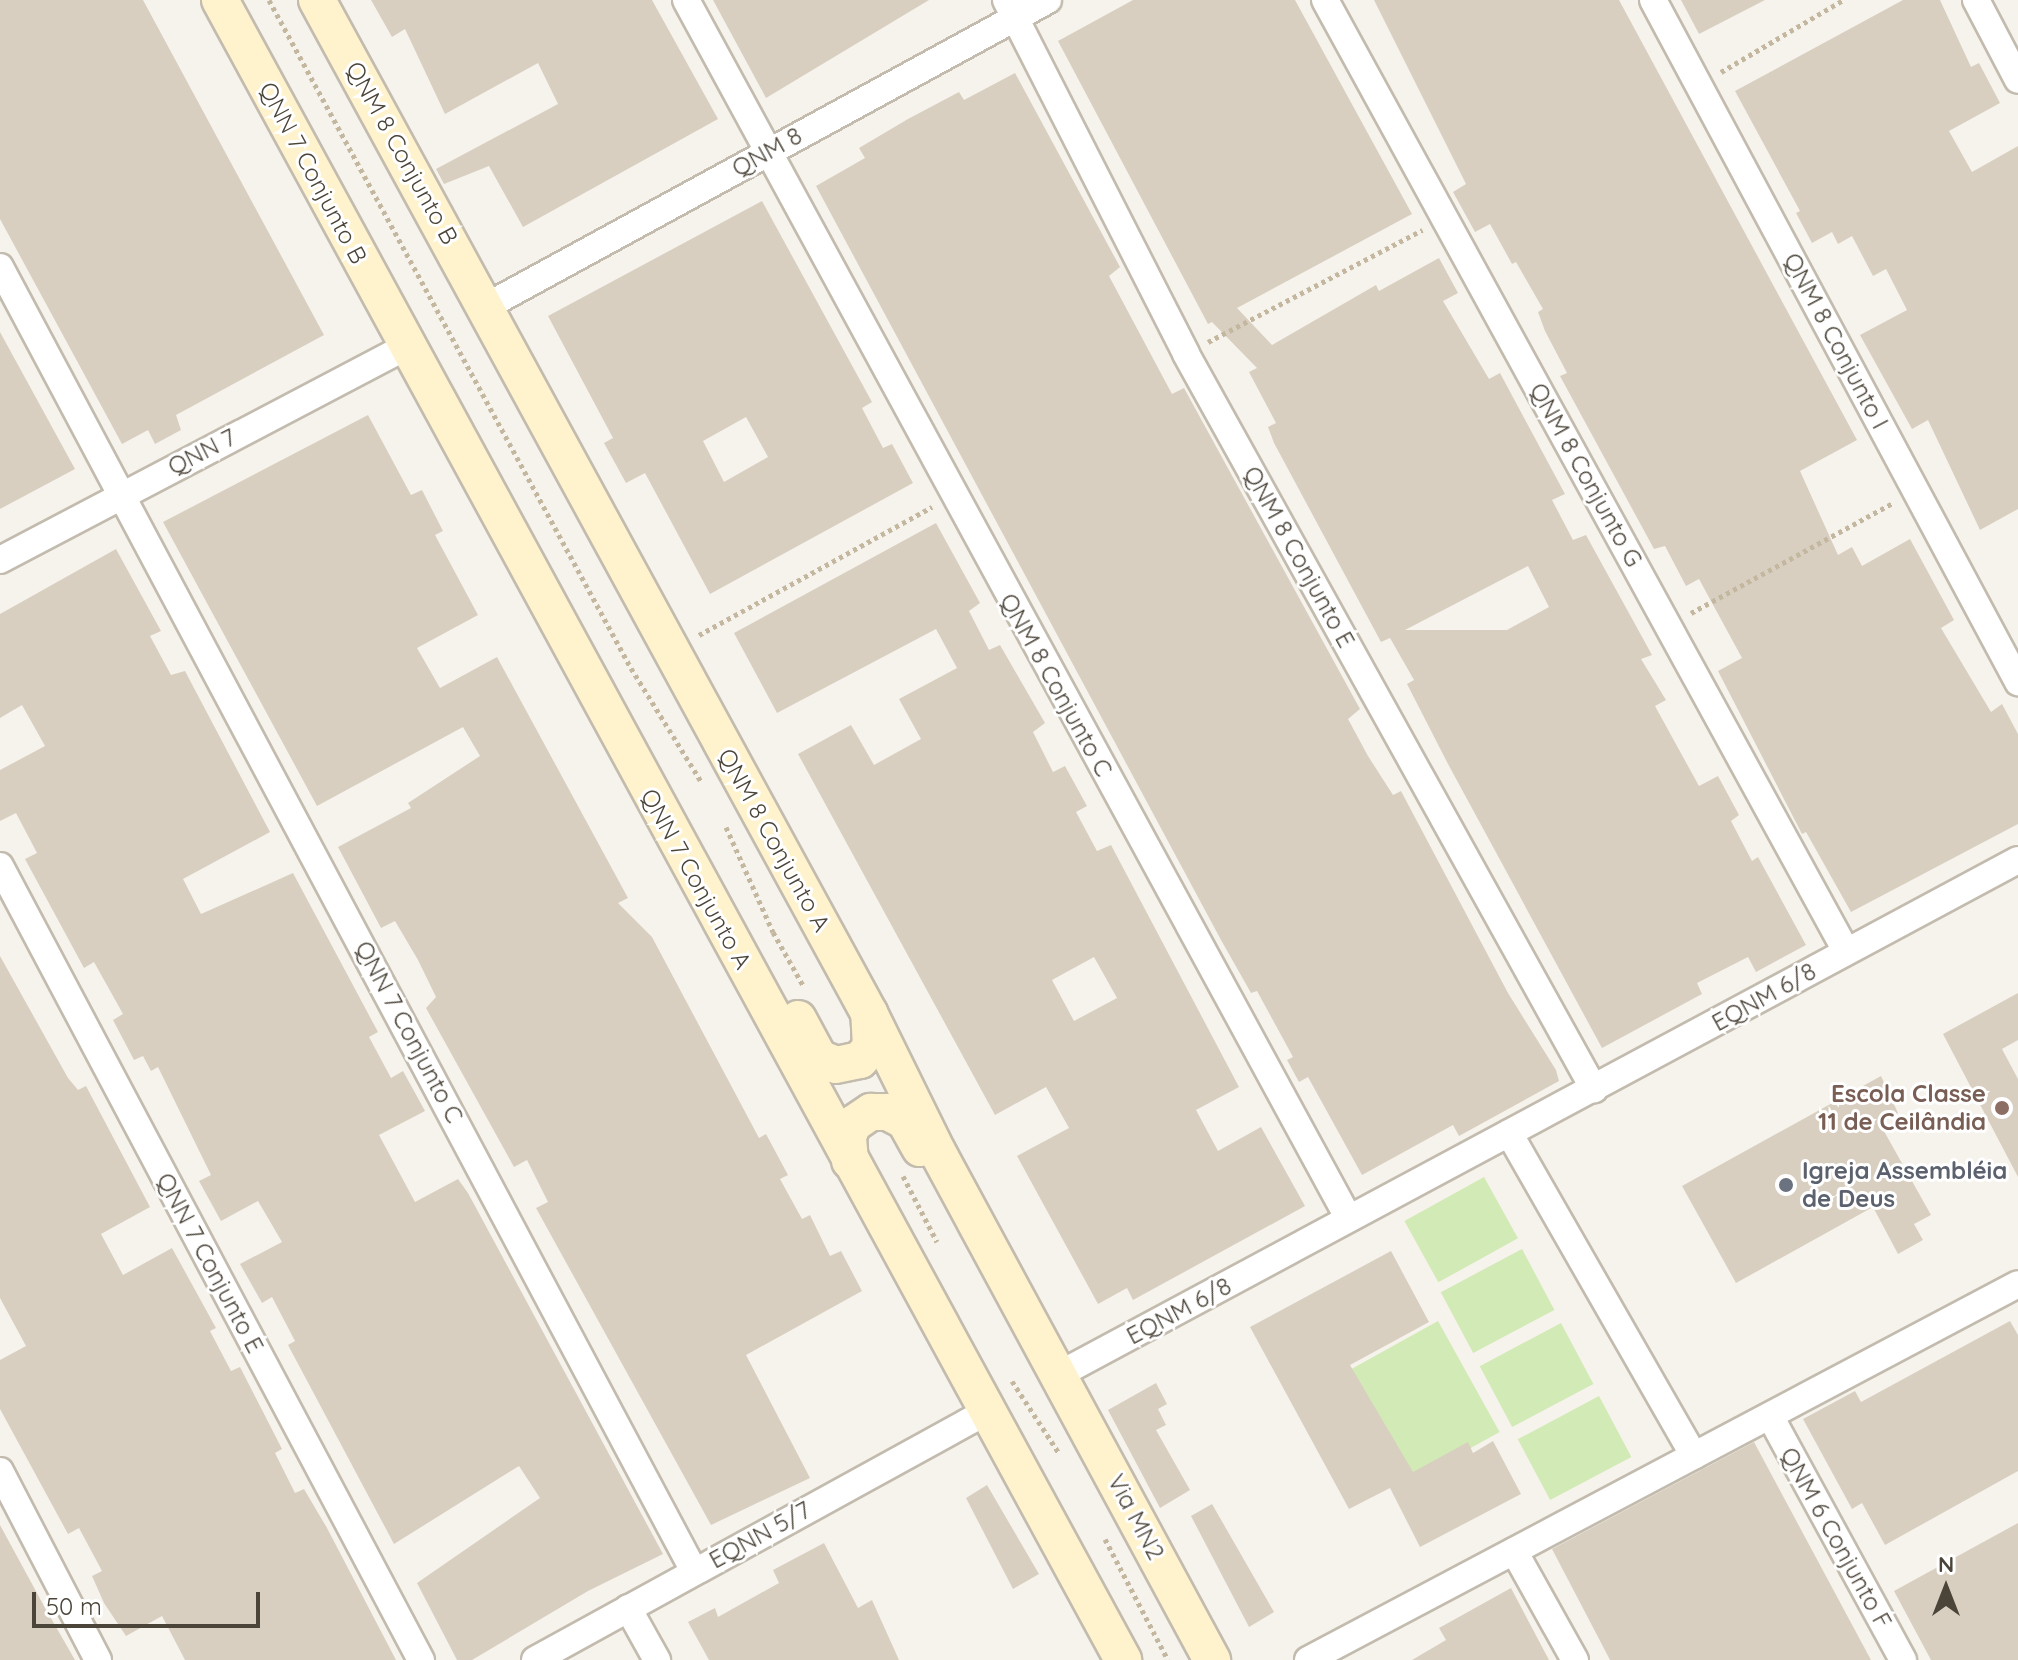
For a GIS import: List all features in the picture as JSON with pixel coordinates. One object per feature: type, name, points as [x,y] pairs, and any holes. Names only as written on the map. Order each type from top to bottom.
[{"type":"main road","name":"QNN 7 Conjunto B","points":[[220,0],[406,347]]},
{"type":"main road","name":"QNM 8 Conjunto B","points":[[317,0],[487,306]]},
{"type":"main road","name":"QNM 8 Conjunto A","points":[[487,306],[670,650],[869,1013],[937,1151],[1066,1386]]},
{"type":"main road","name":"QNN 7 Conjunto A","points":[[406,347],[986,1412]]},
{"type":"main road","points":[[610,720],[701,843],[819,1058],[836,1065],[860,1060],[871,1047],[869,1013]]},
{"type":"main road","points":[[850,1161],[848,1136],[861,1117],[879,1111],[905,1121],[1008,1317],[1066,1386]]},
{"type":"main road","name":"Via MN2","points":[[1066,1386],[1212,1660]]},
{"type":"main road","points":[[986,1412],[1123,1660]]},
{"type":"street","name":"QNM 8 Conjunto C","points":[[686,0],[952,496],[1348,1217]]},
{"type":"street","name":"QNM 8","points":[[487,306],[767,152],[1011,9],[1048,0]]},
{"type":"street","name":"QNM 8 Conjunto G","points":[[1325,0],[1846,951]]},
{"type":"street","name":"QNM 8 Conjunto I","points":[[1653,0],[2018,682]]},
{"type":"street","points":[[1976,0],[2018,80]]},
{"type":"street","name":"QNM 8 Conjunto E","points":[[1011,9],[1186,354],[1594,1089]]},
{"type":"street","name":"QNN 7 Conjunto C","points":[[0,267],[124,493],[694,1571]]},
{"type":"street","name":"QNN 7","points":[[0,560],[406,347]]},
{"type":"street","name":"EQNM 6/8","points":[[1066,1386],[1163,1320],[1348,1217],[1594,1089],[2018,860]]},
{"type":"street","name":"QNN 7 Conjunto E","points":[[0,866],[421,1660]]},
{"type":"street","points":[[1509,1133],[1694,1456]]},
{"type":"street","points":[[1308,1660],[2018,1284]]},
{"type":"street","name":"EQNN 5/7","points":[[535,1660],[986,1412]]},
{"type":"street","name":"QNM 6 Conjunto F","points":[[1770,1416],[1903,1660]]},
{"type":"street","points":[[0,1471],[98,1660]]},
{"type":"street","points":[[1514,1551],[1575,1660]]},
{"type":"street","points":[[628,1608],[657,1660]]},
{"type":"path","points":[[269,0],[631,668],[709,794]]},
{"type":"path","points":[[1699,85],[1843,0]]},
{"type":"path","points":[[1186,354],[1444,219]]},
{"type":"path","points":[[1669,625],[1915,491]]},
{"type":"path","points":[[670,650],[952,496]]},
{"type":"path","points":[[724,820],[773,932],[810,998]]},
{"type":"path","points":[[899,1168],[942,1253]]},
{"type":"path","points":[[1009,1376],[1066,1463]]},
{"type":"path","points":[[986,1412],[1066,1386]]},
{"type":"path","points":[[1102,1533],[1168,1660]]},
{"type":"green space","points":[[1484,1177],[1518,1238],[1438,1282],[1404,1221]]},
{"type":"green space","points":[[1522,1249],[1554,1310],[1473,1353],[1441,1292]]},
{"type":"green space","points":[[1438,1321],[1500,1432],[1412,1481],[1351,1369]]},
{"type":"green space","points":[[1561,1323],[1593,1384],[1512,1427],[1480,1366]]},
{"type":"green space","points":[[1599,1396],[1631,1457],[1550,1500],[1518,1439]]},
{"type":"building","points":[[0,0],[143,0],[324,335],[176,415],[181,430],[155,444],[148,430],[122,444],[0,219]]},
{"type":"building","points":[[371,0],[652,0],[718,119],[523,227],[489,166],[444,184],[436,169],[558,104],[538,63],[445,114],[405,29],[392,37]]},
{"type":"building","points":[[713,0],[929,0],[766,98]]},
{"type":"building","points":[[1133,0],[1295,0],[1412,214],[1237,308],[1272,345],[1376,285],[1379,291],[1439,258],[1458,293],[1443,301],[1489,379],[1500,373],[1565,494],[1552,500],[1573,540],[1586,535],[1652,655],[1641,659],[1666,700],[1655,706],[1699,786],[1718,776],[1739,815],[1731,821],[1752,861],[1758,857],[1806,945],[1756,972],[1748,957],[1697,983],[1702,994],[1602,1048],[1407,684],[1414,680],[1390,638],[1381,642],[1274,443],[1268,427],[1276,423],[1249,372],[1257,368],[1212,322],[1208,324],[1058,41]],"holes":[[[1528,566],[1549,607],[1507,630],[1405,630]]]},
{"type":"building","points":[[1374,0],[1619,0],[1857,440],[1800,471],[1838,555],[1852,547],[1862,566],[1910,539],[1954,620],[1941,628],[1991,712],[2002,704],[2018,734],[2018,824],[1851,912],[1806,832],[1802,834],[1718,671],[1742,658],[1699,579],[1686,586],[1665,546],[1654,549],[1560,376],[1567,373],[1545,331],[1538,312],[1543,309],[1516,262],[1512,264],[1490,224],[1475,232],[1453,192],[1466,184]]},
{"type":"building","points":[[1681,0],[1765,0],[1699,34]]},
{"type":"building","points":[[1903,0],[1940,0],[1971,67],[1979,63],[2000,103],[1949,131],[1972,172],[2018,146],[2018,509],[1980,530],[1928,420],[1912,429],[1860,335],[1907,310],[1886,269],[1873,276],[1852,236],[1838,244],[1832,232],[1812,243],[1796,213],[1800,211],[1735,91]]},
{"type":"building","points":[[1015,73],[1120,267],[1109,276],[1172,394],[1184,388],[1360,709],[1348,719],[1368,756],[1393,795],[1401,791],[1508,993],[1556,1070],[1559,1081],[1459,1136],[1453,1125],[1362,1175],[1308,1077],[1299,1082],[1287,1060],[1293,1057],[1257,991],[1251,993],[1221,940],[816,186],[865,158],[859,148],[908,119],[959,92],[964,100]]},
{"type":"building","points":[[762,201],[872,402],[862,408],[883,448],[892,444],[913,483],[710,594],[645,473],[626,483],[604,443],[613,438],[548,316]],"holes":[[[746,417],[768,457],[724,482],[703,441]]]},
{"type":"building","points":[[0,332],[75,469],[0,509]]},
{"type":"building","points":[[368,415],[411,495],[422,490],[443,531],[435,535],[478,615],[417,648],[440,688],[497,657],[628,898],[618,903],[652,937],[759,1138],[766,1134],[788,1175],[780,1179],[802,1219],[810,1215],[830,1256],[841,1251],[862,1291],[746,1355],[810,1478],[711,1525],[536,1208],[548,1202],[527,1160],[514,1167],[426,1008],[436,997],[418,960],[395,921],[381,928],[338,847],[411,808],[408,803],[480,756],[463,727],[317,806],[163,522]]},
{"type":"building","points":[[936,523],[980,603],[969,611],[989,650],[1000,645],[1045,723],[1033,732],[1053,772],[1065,766],[1087,806],[1076,812],[1097,851],[1111,845],[1239,1087],[1196,1110],[1218,1151],[1261,1127],[1305,1206],[1133,1300],[1127,1288],[1098,1304],[1017,1156],[1069,1128],[1046,1087],[995,1115],[798,754],[851,725],[874,765],[921,739],[899,699],[957,668],[936,629],[777,713],[734,633]],"holes":[[[1094,957],[1117,998],[1074,1021],[1052,980]]]},
{"type":"building","points":[[116,549],[161,631],[150,636],[171,675],[185,671],[270,832],[183,879],[201,914],[293,873],[378,1032],[369,1037],[391,1078],[403,1071],[425,1111],[379,1135],[415,1202],[458,1179],[468,1193],[663,1554],[588,1591],[472,1660],[457,1660],[417,1583],[540,1498],[519,1466],[394,1544],[288,1345],[295,1341],[272,1297],[262,1303],[240,1264],[282,1242],[258,1201],[221,1221],[199,1181],[211,1175],[158,1067],[151,1071],[143,1056],[134,1060],[113,1020],[123,1014],[94,962],[84,968],[25,859],[37,853],[16,813],[0,821],[0,770],[45,746],[22,705],[0,718],[0,614]]},
{"type":"building","points":[[0,956],[68,1078],[78,1090],[86,1086],[150,1207],[101,1234],[123,1275],[172,1248],[216,1328],[210,1331],[231,1371],[240,1367],[282,1449],[275,1453],[295,1493],[304,1489],[396,1660],[185,1660],[162,1616],[126,1636],[104,1603],[92,1576],[102,1571],[79,1528],[68,1534],[0,1409],[0,1360],[26,1346],[0,1298]]},
{"type":"building","name":"Escola Classe 11 de Ceilândia","points":[[2018,993],[2018,1040],[2002,1049],[2018,1079],[2018,1177],[1943,1034]]},
{"type":"building","points":[[1881,1076],[1898,1113],[1880,1124],[1931,1215],[1914,1224],[1923,1240],[1898,1254],[1873,1207],[1736,1283],[1682,1186]]},
{"type":"building","points":[[1391,1251],[1429,1322],[1350,1365],[1413,1472],[1468,1442],[1473,1453],[1493,1441],[1521,1494],[1420,1547],[1390,1488],[1349,1509],[1250,1327]]},
{"type":"building","points":[[2010,1321],[2018,1335],[2018,1471],[1885,1545],[1862,1503],[1852,1509],[1803,1419],[1855,1391],[1861,1402]]},
{"type":"building","points":[[1156,1383],[1167,1404],[1158,1409],[1166,1425],[1156,1430],[1190,1490],[1160,1508],[1108,1410]]},
{"type":"building","points":[[1754,1442],[1871,1660],[1610,1660],[1552,1549]]},
{"type":"building","points":[[987,1485],[1039,1574],[1013,1589],[966,1498]]},
{"type":"building","points":[[1212,1504],[1274,1612],[1249,1627],[1191,1516]]},
{"type":"building","points":[[2018,1523],[2018,1660],[1931,1660],[1894,1591]]},
{"type":"building","points":[[0,1525],[44,1606],[75,1660],[0,1660]]},
{"type":"building","points":[[824,1543],[858,1608],[872,1600],[899,1660],[709,1660],[688,1622],[715,1608],[718,1617],[779,1583],[773,1570]]},
{"type":"building","points":[[1511,1588],[1549,1660],[1412,1660],[1446,1640],[1439,1628]]},
{"type":"place","name":"Escola Classe 11 de Ceilândia","points":[[2002,1108]]},
{"type":"place","name":"Igreja Assembléia de Deus","points":[[1786,1185]]}]
